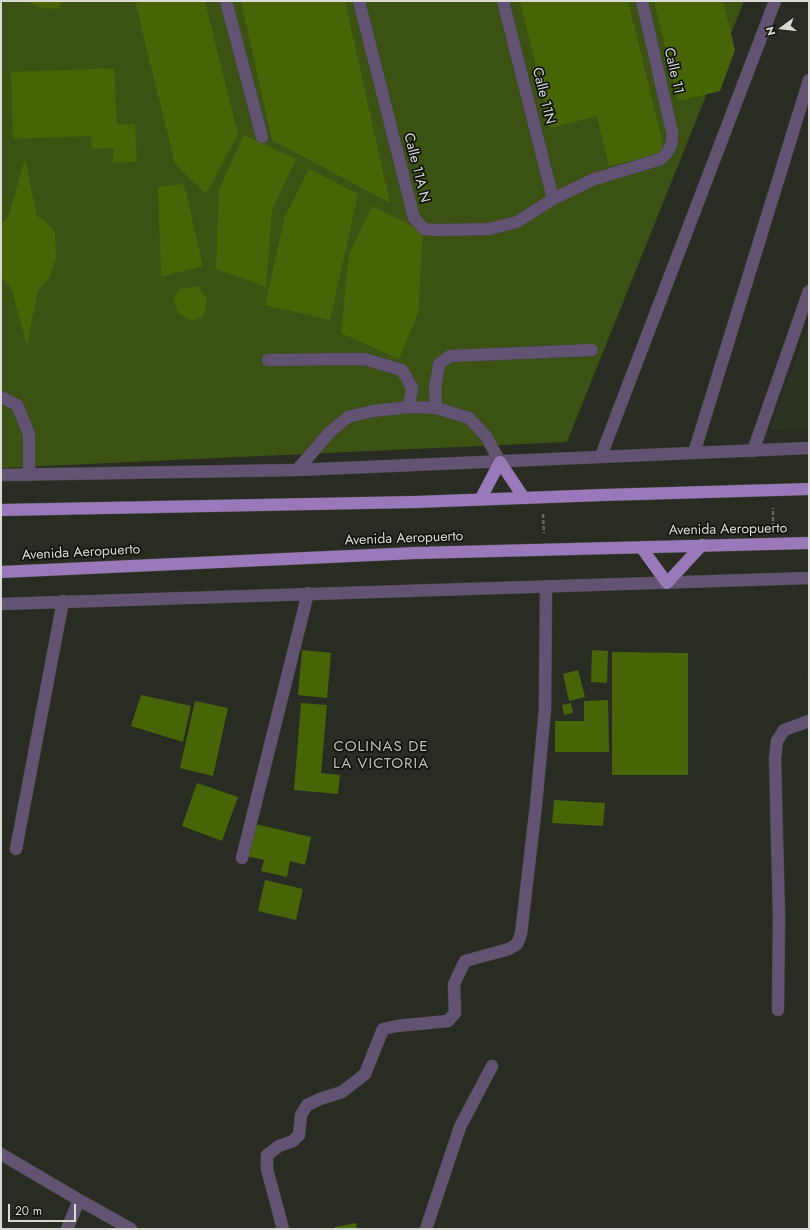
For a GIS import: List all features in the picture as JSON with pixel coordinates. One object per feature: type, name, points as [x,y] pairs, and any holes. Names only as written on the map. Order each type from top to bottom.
[{"type":"main road","points":[[480,500],[500,462],[524,498]]},
{"type":"main road","points":[[1,510],[415,502],[809,489]]},
{"type":"main road","name":"Avenida Aeropuerto","points":[[1,572],[416,553],[809,543]]},
{"type":"main road","points":[[641,547],[666,583],[702,545]]},
{"type":"street","points":[[226,1],[262,137]]},
{"type":"street","name":"Calle 11A N","points":[[359,1],[410,206],[414,218],[424,229],[489,229],[517,222],[553,199]]},
{"type":"street","name":"Calle 11N","points":[[503,1],[553,199]]},
{"type":"street","name":"Calle 11","points":[[553,199],[592,180],[661,159],[671,148],[672,132],[642,1]]},
{"type":"street","points":[[601,456],[775,1]]},
{"type":"street","points":[[694,453],[809,80]]},
{"type":"street","points":[[753,451],[809,291]]},
{"type":"street","points":[[436,408],[435,390],[440,364],[450,356],[592,350]]},
{"type":"street","points":[[268,360],[364,359],[402,370],[412,388],[409,407]]},
{"type":"street","points":[[1,397],[17,405],[29,434],[29,475]]},
{"type":"street","points":[[297,470],[330,432],[348,417],[373,411],[409,407],[436,408],[469,418],[486,436],[500,462]]},
{"type":"street","points":[[1,475],[297,470],[809,448]]},
{"type":"street","points":[[1,604],[809,578]]},
{"type":"street","points":[[283,1229],[267,1169],[267,1155],[279,1146],[293,1141],[299,1135],[300,1115],[307,1105],[342,1092],[365,1074],[383,1029],[396,1026],[448,1021],[455,1013],[454,984],[465,961],[509,949],[517,944],[521,934],[545,710],[546,587]]},
{"type":"street","points":[[242,858],[308,593]]},
{"type":"street","points":[[16,849],[63,601]]},
{"type":"street","points":[[778,1010],[779,916],[775,758],[777,741],[784,730],[809,721]]},
{"type":"street","points":[[426,1229],[460,1127],[492,1066]]},
{"type":"street","points":[[1,1154],[131,1229]]},
{"type":"street","points":[[67,1229],[79,1200]]},
{"type":"path","points":[[772,533],[774,505]]},
{"type":"path","points":[[544,513],[544,536]]},
{"type":"shaded area","points":[[809,323],[809,431],[769,430]]},
{"type":"shaded area","points":[[809,622],[809,692],[807,692]]},
{"type":"green space","points":[[1,1],[744,1],[567,442],[1,468]]},
{"type":"building","points":[[30,1],[62,1],[59,8],[46,9],[31,4]]},
{"type":"building","points":[[135,1],[205,1],[238,134],[206,194],[175,164]]},
{"type":"building","points":[[241,1],[345,1],[390,203],[272,140]]},
{"type":"building","points":[[520,1],[628,1],[665,153],[609,166],[597,116],[551,128]]},
{"type":"building","points":[[654,1],[723,1],[735,50],[720,91],[678,101]]},
{"type":"building","points":[[114,68],[117,125],[135,124],[137,162],[112,163],[114,148],[92,149],[91,136],[13,139],[11,72]]},
{"type":"building","points":[[244,135],[296,159],[272,210],[266,287],[216,269],[219,189]]},
{"type":"building","points":[[25,159],[37,216],[44,220],[55,232],[56,257],[50,277],[38,290],[27,345],[11,287],[1,277],[1,223],[8,218]]},
{"type":"building","points":[[309,169],[358,194],[330,320],[265,305],[285,216]]},
{"type":"building","points":[[184,184],[203,266],[161,277],[158,187]]},
{"type":"building","points":[[372,206],[423,231],[418,313],[399,359],[341,333],[349,254]]},
{"type":"building","points":[[198,286],[207,299],[203,317],[191,321],[178,313],[173,300],[180,289]]},
{"type":"building","points":[[302,650],[331,653],[327,698],[298,695]]},
{"type":"building","points":[[592,650],[608,651],[607,683],[591,682]]},
{"type":"building","points":[[612,652],[688,653],[688,775],[612,775]]},
{"type":"building","points":[[578,670],[585,697],[569,701],[563,674]]},
{"type":"building","points":[[141,695],[191,706],[183,742],[131,726]]},
{"type":"building","points":[[608,700],[609,752],[555,752],[555,721],[584,721],[584,701]]},
{"type":"building","points":[[195,701],[228,708],[213,776],[180,768]]},
{"type":"building","points":[[301,703],[327,705],[321,773],[340,775],[338,794],[294,790]]},
{"type":"building","points":[[571,703],[573,713],[564,715],[562,705]]},
{"type":"building","points":[[197,783],[238,797],[222,841],[182,826]]},
{"type":"building","points":[[554,800],[605,803],[603,826],[552,823]]},
{"type":"building","points":[[255,824],[311,837],[305,865],[290,861],[287,877],[261,871],[264,860],[247,856]]},
{"type":"building","points":[[265,880],[303,889],[296,920],[258,911]]},
{"type":"building","points":[[356,1223],[357,1229],[335,1229],[335,1227]]},
{"type":"district","name":"COLINAS DE LA VICTORIA","points":[[381,756]]}]
